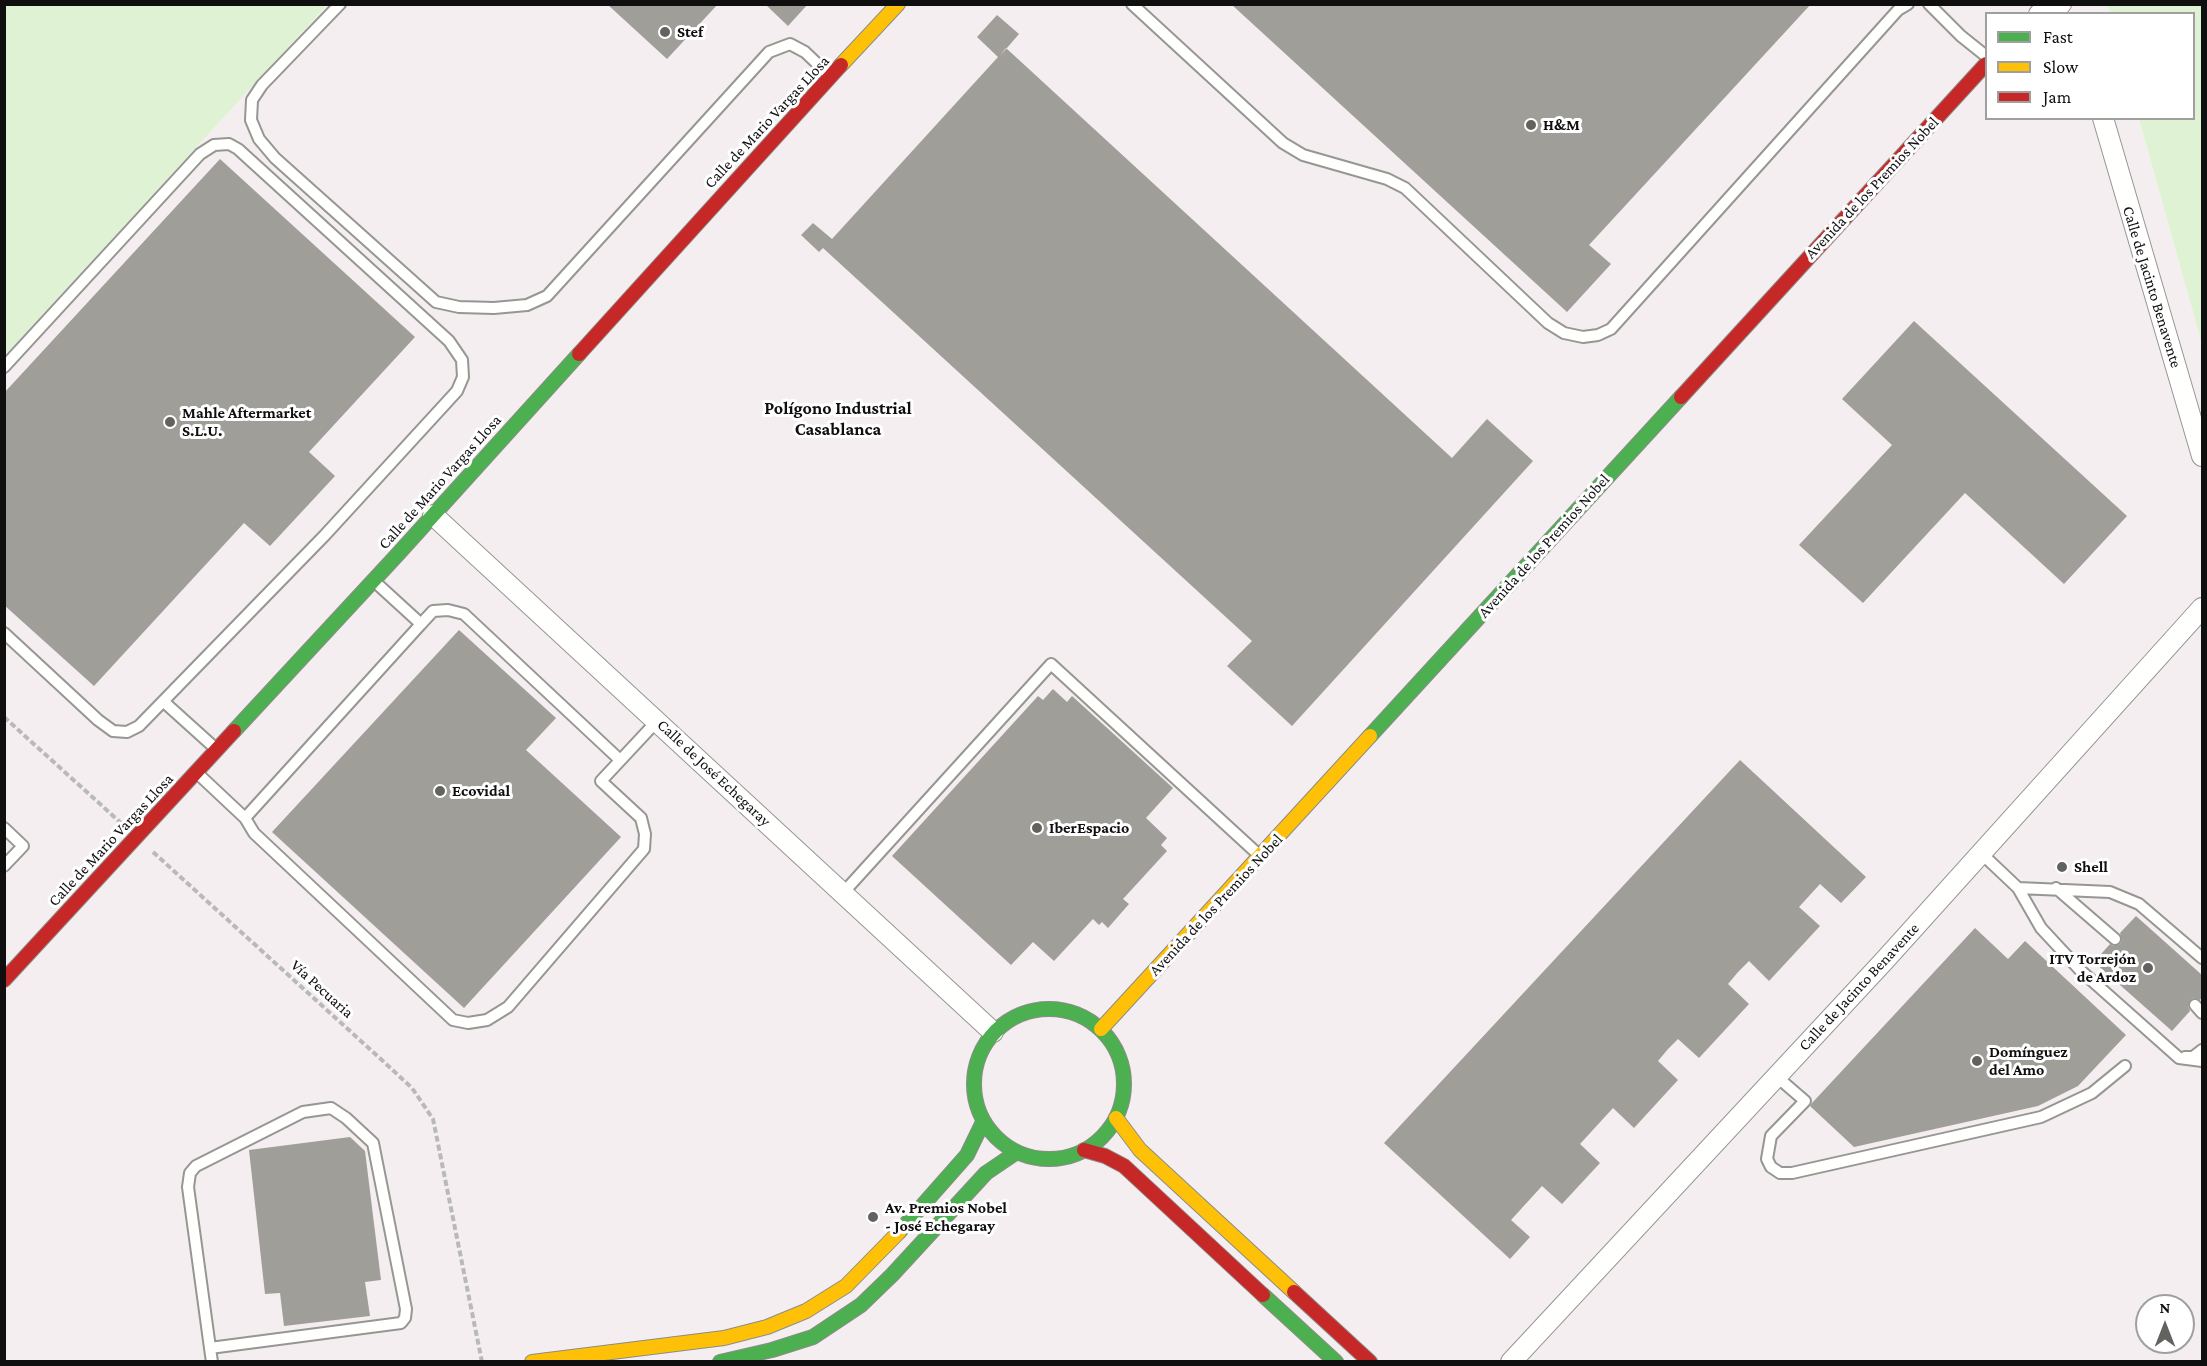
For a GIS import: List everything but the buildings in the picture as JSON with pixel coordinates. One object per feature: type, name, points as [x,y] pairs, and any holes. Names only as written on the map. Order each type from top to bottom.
[{"type":"street","name":"Calle de Mario Vargas Llosa","points":[[4,980],[374,580],[831,77],[882,14],[897,4]]},
{"type":"street","points":[[2043,12],[2061,4]]},
{"type":"street","name":"Avenida de los Premios Nobel","points":[[1101,1029],[1985,65]]},
{"type":"street","name":"Calle de Jacinto Benavente","points":[[2104,120],[2202,456]]},
{"type":"street","name":"Calle de José Echegaray","points":[[433,515],[993,1032]]},
{"type":"street","name":"Calle de Jacinto Benavente","points":[[1511,1362],[1981,853],[2202,608]]},
{"type":"street","points":[[1035,1009],[1060,1009],[1081,1015],[1101,1029],[1115,1047],[1123,1067],[1124,1092],[1116,1118],[1105,1134],[1084,1150],[1056,1159],[1032,1157],[1017,1152],[999,1140],[983,1122],[974,1097],[973,1077],[980,1053],[993,1032],[1010,1018],[1035,1009]]},
{"type":"street","points":[[1116,1118],[1140,1150],[1370,1362]]},
{"type":"street","points":[[531,1362],[724,1338],[767,1327],[806,1311],[846,1286],[895,1237],[967,1155],[983,1122]]},
{"type":"street","points":[[1084,1150],[1105,1156],[1124,1166],[1336,1362]]},
{"type":"street","points":[[720,1362],[772,1350],[813,1337],[861,1305],[892,1275],[986,1173],[1017,1152]]},
{"type":"lane","points":[[340,4],[262,85],[252,100],[251,120],[259,140],[275,158],[436,302],[459,307],[494,308],[527,305],[547,296],[769,52],[790,44],[805,52],[831,77]]},
{"type":"lane","points":[[1132,4],[1283,143],[1303,155],[1387,179],[1405,188],[1548,323],[1564,333],[1583,337],[1598,335],[1611,329],[1898,10],[1908,4]]},
{"type":"lane","points":[[1929,4],[1961,36],[1985,55]]},
{"type":"lane","points":[[4,367],[200,154],[214,145],[229,144],[238,148],[449,341],[462,360],[463,377],[457,391],[325,535],[140,726],[128,732],[113,731],[98,720],[4,633]]},
{"type":"lane","points":[[374,580],[421,624]]},
{"type":"lane","points":[[244,818],[434,611],[448,610],[464,614],[621,760]]},
{"type":"lane","points":[[843,893],[1051,664],[1260,856]]},
{"type":"lane","points":[[164,702],[218,750]]},
{"type":"lane","points":[[196,772],[244,818],[254,833],[453,1020],[468,1023],[487,1020],[508,1007],[644,849],[645,834],[641,818],[601,781],[657,721]]},
{"type":"lane","points":[[4,828],[23,846],[4,866]]},
{"type":"lane","points":[[1981,853],[2018,888],[2041,928],[2080,970],[2179,1058],[2202,1061]]},
{"type":"lane","points":[[2018,888],[2110,892],[2139,904],[2202,958]]},
{"type":"lane","points":[[2056,888],[2115,939]]},
{"type":"lane","points":[[2179,1058],[2193,1057],[2202,1050]]},
{"type":"lane","points":[[1776,1076],[1805,1101],[1771,1136],[1767,1159],[1771,1167],[1780,1173],[1792,1173],[2041,1117],[2092,1093],[2125,1066]]},
{"type":"lane","points":[[210,1348],[400,1323],[405,1318],[406,1309],[373,1143],[346,1118],[331,1108],[303,1112],[196,1166],[190,1173],[188,1187],[210,1348],[212,1362]]},
{"type":"path","name":"Vía Pecuaria","points":[[4,717],[412,1088],[433,1119],[482,1362]]},
{"type":"shaded area","points":[[327,5],[2107,5],[2110,12],[1985,12],[1985,120],[2139,120],[2202,345],[2202,1361],[5,1361],[4,355]]},
{"type":"green space","points":[[4,5],[327,5],[5,355]]},
{"type":"green space","points":[[2107,5],[2202,5],[2202,345],[2139,120],[2195,120],[2195,12],[2110,12]]},
{"type":"traffic: fast","points":[[234,731],[579,354]]},
{"type":"traffic: fast","points":[[1370,736],[1681,397]]},
{"type":"traffic: fast","points":[[1049,1009],[1064,1010],[1078,1015],[1091,1021],[1102,1031],[1112,1042],[1118,1055],[1123,1069],[1124,1084],[1123,1099],[1118,1113],[1112,1126],[1102,1137],[1091,1147],[1078,1153],[1064,1158],[1049,1159],[1034,1158],[1020,1153],[1007,1147],[996,1137],[986,1126],[980,1113],[975,1099],[974,1084],[975,1069],[980,1055],[986,1042],[996,1031],[1007,1021],[1020,1015],[1034,1010],[1049,1009]]},
{"type":"traffic: fast","points":[[899,1232],[967,1155],[983,1122]]},
{"type":"traffic: fast","points":[[720,1362],[772,1350],[813,1337],[861,1305],[892,1275],[986,1173],[1017,1152]]},
{"type":"traffic: fast","points":[[1263,1295],[1336,1362]]},
{"type":"traffic: slow","points":[[841,65],[898,4]]},
{"type":"traffic: slow","points":[[1101,1029],[1370,736]]},
{"type":"traffic: slow","points":[[1116,1118],[1140,1150],[1294,1292]]},
{"type":"traffic: slow","points":[[532,1362],[724,1338],[767,1327],[806,1311],[846,1286],[899,1232]]},
{"type":"traffic: jam","points":[[579,354],[841,65]]},
{"type":"traffic: jam","points":[[1681,397],[1985,65]]},
{"type":"traffic: jam","points":[[4,980],[234,731]]},
{"type":"traffic: jam","points":[[1084,1150],[1105,1156],[1124,1166],[1263,1295]]},
{"type":"traffic: jam","points":[[1294,1292],[1370,1362]]},
{"type":"place","name":"Stef","points":[[665,32]]},
{"type":"place","name":"H&M","points":[[1531,125]]},
{"type":"place","name":"Mahle Aftermarket S.L.U.","points":[[170,422]]},
{"type":"place","name":"Ecovidal","points":[[440,791]]},
{"type":"place","name":"IberEspacio","points":[[1037,828]]},
{"type":"place","name":"Shell","points":[[2062,867]]},
{"type":"place","name":"ITV Torrejón de Ardoz","points":[[2148,968]]},
{"type":"place","name":"Domínguez del Amo","points":[[1977,1061]]},
{"type":"place","name":"Av. Premios Nobel - José Echegaray","points":[[873,1217]]},
{"type":"district","name":"Polígono Industrial Casablanca","points":[[838,418]]}]
